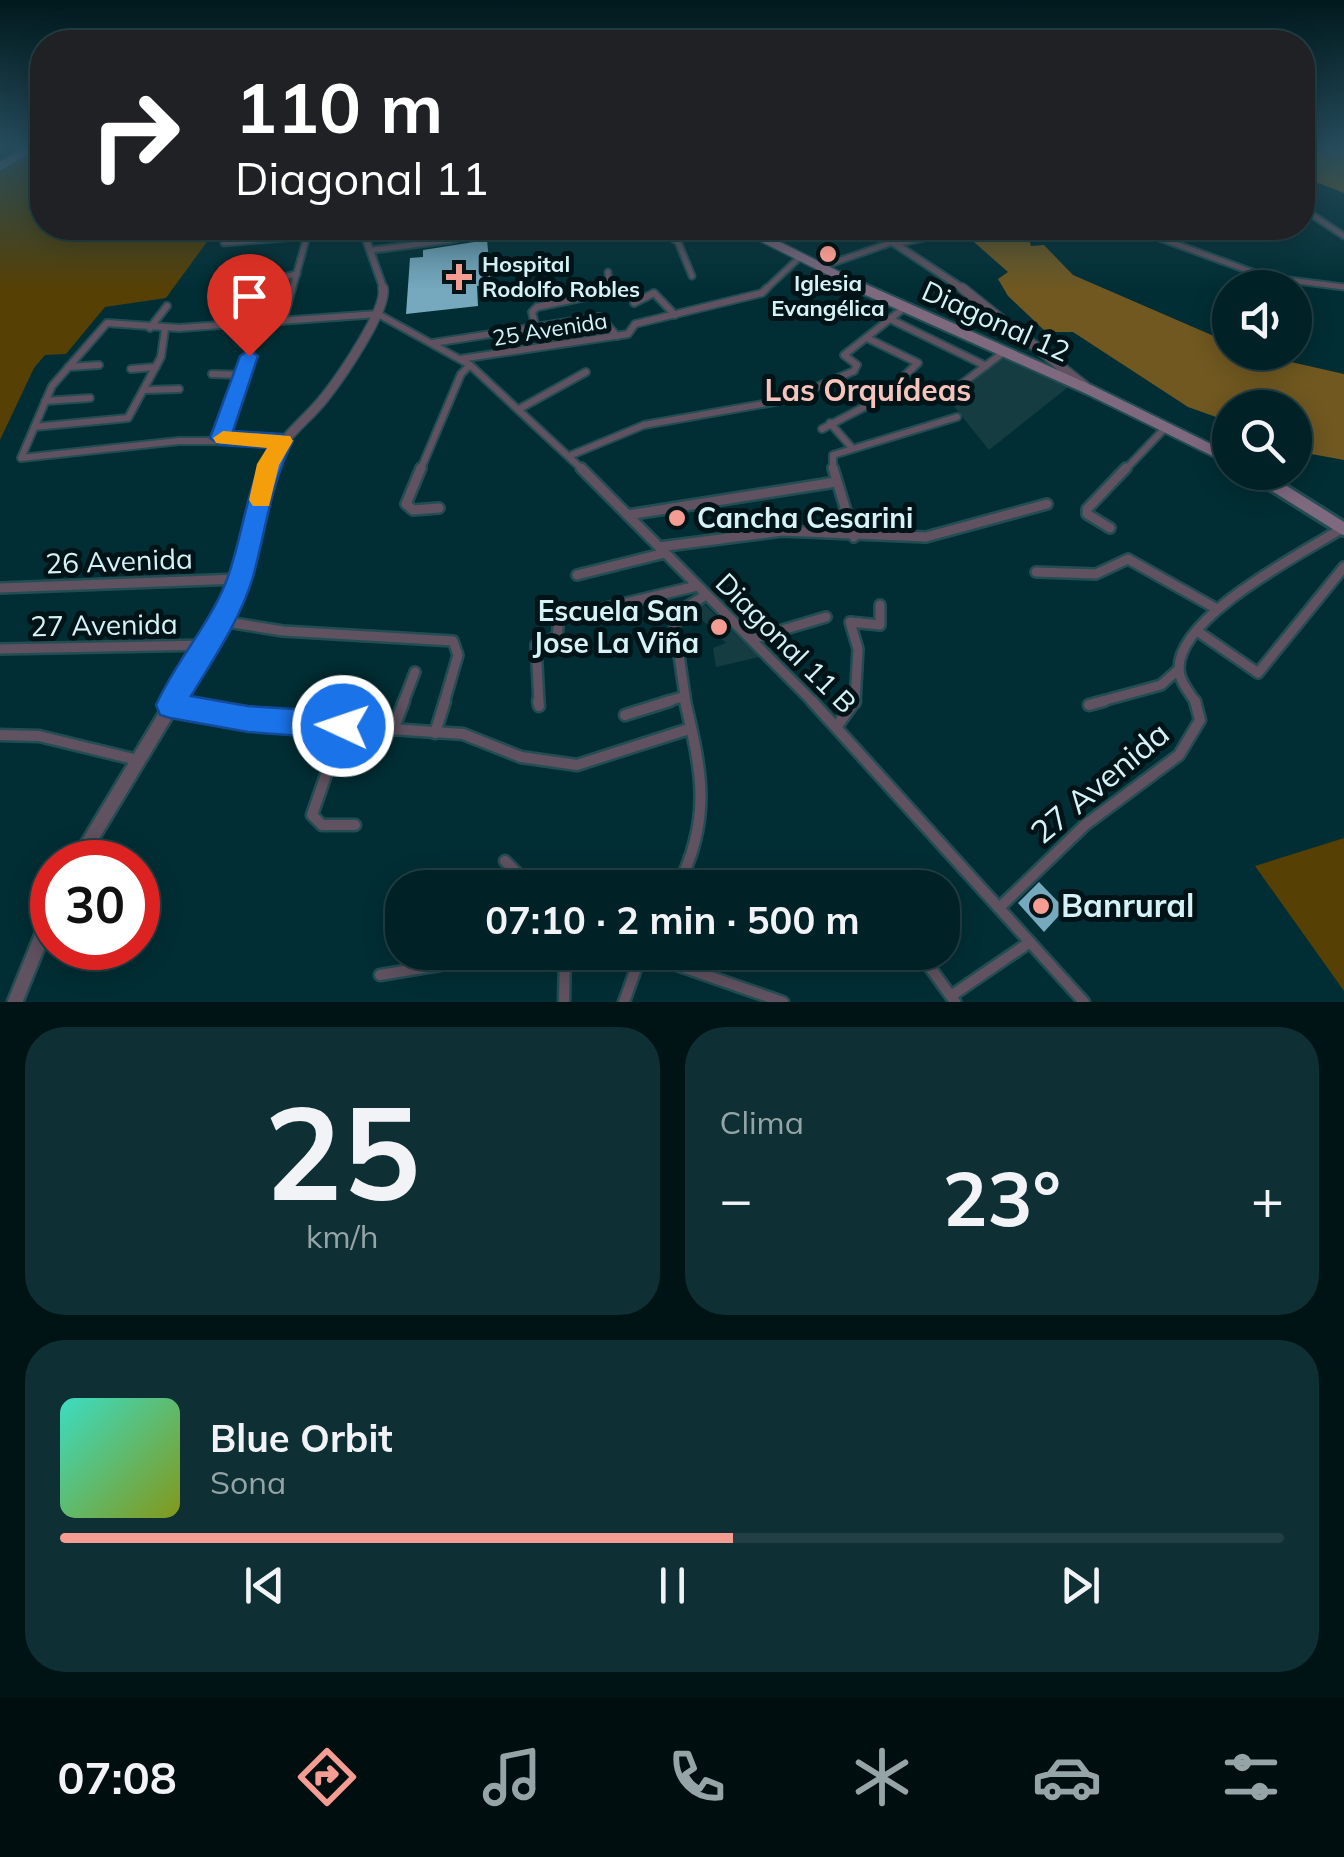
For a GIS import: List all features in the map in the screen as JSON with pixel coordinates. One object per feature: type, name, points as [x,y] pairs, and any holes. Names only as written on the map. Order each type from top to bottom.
[{"type":"main road","name":"Diagonal 12","points":[[767,240],[904,308],[1090,390],[1212,450]]},
{"type":"main road","points":[[1282,490],[1344,528]]},
{"type":"street","points":[[1315,217],[1344,236]]},
{"type":"street","points":[[224,243],[260,240]]},
{"type":"street","points":[[283,321],[307,240]]},
{"type":"street","points":[[91,840],[222,621],[240,579],[264,477],[282,441],[325,397],[378,314],[385,294],[369,240]]},
{"type":"street","points":[[373,250],[451,240]]},
{"type":"street","points":[[675,240],[692,276]]},
{"type":"street","points":[[891,240],[962,288],[1090,390]]},
{"type":"street","points":[[822,268],[906,240]]},
{"type":"street","points":[[1164,240],[1225,263],[1316,287],[1344,287]]},
{"type":"street","name":"25 Avenida","points":[[465,362],[629,334],[636,324],[762,292],[800,257]]},
{"type":"street","points":[[536,329],[534,308],[609,292],[608,272]]},
{"type":"street","points":[[240,325],[255,288],[272,276],[297,274]]},
{"type":"street","points":[[634,303],[654,294],[675,315]]},
{"type":"street","points":[[150,328],[167,306]]},
{"type":"street","points":[[569,456],[644,425],[785,400],[856,370],[844,355],[904,308]]},
{"type":"street","points":[[282,441],[220,438],[22,460],[45,401],[106,323],[165,329],[378,314]]},
{"type":"street","name":"Diagonal 11 B","points":[[378,314],[465,362],[569,456],[836,726],[1084,1002]]},
{"type":"street","points":[[433,344],[601,317],[617,336]]},
{"type":"street","points":[[890,320],[986,366]]},
{"type":"street","points":[[220,438],[256,324]]},
{"type":"street","points":[[34,426],[128,418],[156,367],[165,329]]},
{"type":"street","points":[[867,338],[918,363],[899,381]]},
{"type":"street","points":[[1018,358],[1039,348]]},
{"type":"street","points":[[947,396],[1004,352]]},
{"type":"street","points":[[439,508],[416,510],[406,504],[465,362]]},
{"type":"street","points":[[68,367],[99,365]]},
{"type":"street","points":[[131,369],[156,367]]},
{"type":"street","points":[[519,408],[586,372]]},
{"type":"street","points":[[212,374],[243,375]]},
{"type":"street","points":[[145,390],[179,389]]},
{"type":"street","points":[[45,401],[90,398]]},
{"type":"street","points":[[852,448],[826,426],[878,400]]},
{"type":"street","points":[[854,537],[836,482],[833,454],[957,417]]},
{"type":"street","points":[[1110,528],[1087,514],[1087,509],[1166,427]]},
{"type":"street","points":[[628,516],[836,482]]},
{"type":"street","points":[[577,576],[662,550],[782,530],[854,537],[926,537],[1047,504]]},
{"type":"street","points":[[1089,705],[1160,685],[1179,669],[1181,656],[1197,631],[1218,609],[1344,528]]},
{"type":"street","points":[[1036,572],[1093,574],[1128,560],[1218,609]]},
{"type":"street","points":[[1197,631],[1258,673],[1344,567]]},
{"type":"street","name":"26 Avenida","points":[[0,588],[240,579]]},
{"type":"street","points":[[540,706],[536,645],[557,637],[557,620],[697,586]]},
{"type":"street","points":[[687,870],[699,850],[704,789],[682,697],[674,621],[677,614],[706,595]]},
{"type":"street","points":[[836,726],[855,704],[858,649],[850,622],[880,625],[880,605]]},
{"type":"street","points":[[752,639],[826,617]]},
{"type":"street","points":[[222,621],[283,631],[452,641],[458,655],[435,733]]},
{"type":"street","name":"27 Avenida","points":[[0,650],[209,645]]},
{"type":"street","name":"27 Avenida","points":[[999,908],[1078,830],[1188,745],[1198,726],[1200,708],[1179,669]]},
{"type":"street","points":[[393,730],[415,672]]},
{"type":"street","points":[[625,716],[682,697]]},
{"type":"street","points":[[170,705],[248,719],[475,736],[521,757],[577,765],[690,729]]},
{"type":"street","points":[[343,726],[312,815],[322,826],[355,825]]},
{"type":"street","points":[[0,735],[39,736],[138,760]]},
{"type":"street","points":[[505,861],[514,870]]},
{"type":"street","points":[[933,970],[953,999],[1030,942]]},
{"type":"street","points":[[15,1002],[30,965]]},
{"type":"street","points":[[380,975],[410,970]]},
{"type":"street","points":[[564,1002],[565,970]]},
{"type":"street","points":[[624,1002],[636,970]]},
{"type":"street","points":[[691,970],[784,1002]]},
{"type":"shaded area","points":[[0,196],[30,196],[30,240],[208,240],[166,298],[105,307],[66,354],[45,355],[34,368],[0,440]]},
{"type":"shaded area","points":[[972,240],[1029,240],[1031,246],[1044,245],[1073,275],[1212,335],[1212,370],[1312,370],[1312,367],[1344,374],[1344,460],[1312,454],[1312,390],[1212,390],[1212,416],[1188,407],[1073,332],[1046,332],[1008,296],[998,279],[1008,272]]},
{"type":"shaded area","points":[[1004,355],[1072,384],[989,450],[948,399]]},
{"type":"shaded area","name":"Escuela San Jose La Viña","points":[[703,603],[759,657],[716,667],[713,648],[726,643],[692,610]]},
{"type":"shaded area","points":[[1344,838],[1344,991],[1255,866]]},
{"type":"building","name":"Hospital Rodolfo Robles","points":[[487,240],[489,260],[522,257],[524,267],[490,271],[490,284],[477,286],[478,306],[406,314],[410,258],[423,257],[423,250]]},
{"type":"building","name":"Banrural","points":[[1039,882],[1065,909],[1044,932],[1018,903]]},
{"type":"slow traffic","points":[[223,438],[282,441],[268,464],[261,500]]},
{"type":"place","name":"Iglesia Evangélica","points":[[828,254]]},
{"type":"place","name":"Hospital Rodolfo Robles","points":[[459,277]]},
{"type":"place","name":"Cancha Cesarini","points":[[677,518]]},
{"type":"place","name":"Escuela San Jose La Viña","points":[[719,627]]},
{"type":"place","name":"Banrural","points":[[1041,906]]},
{"type":"district","name":"Las Orquídeas","points":[[868,391]]},
{"type":"route","points":[[249,356],[220,438],[282,441],[264,477],[240,579],[218,630],[170,705],[248,719],[343,726]]}]
